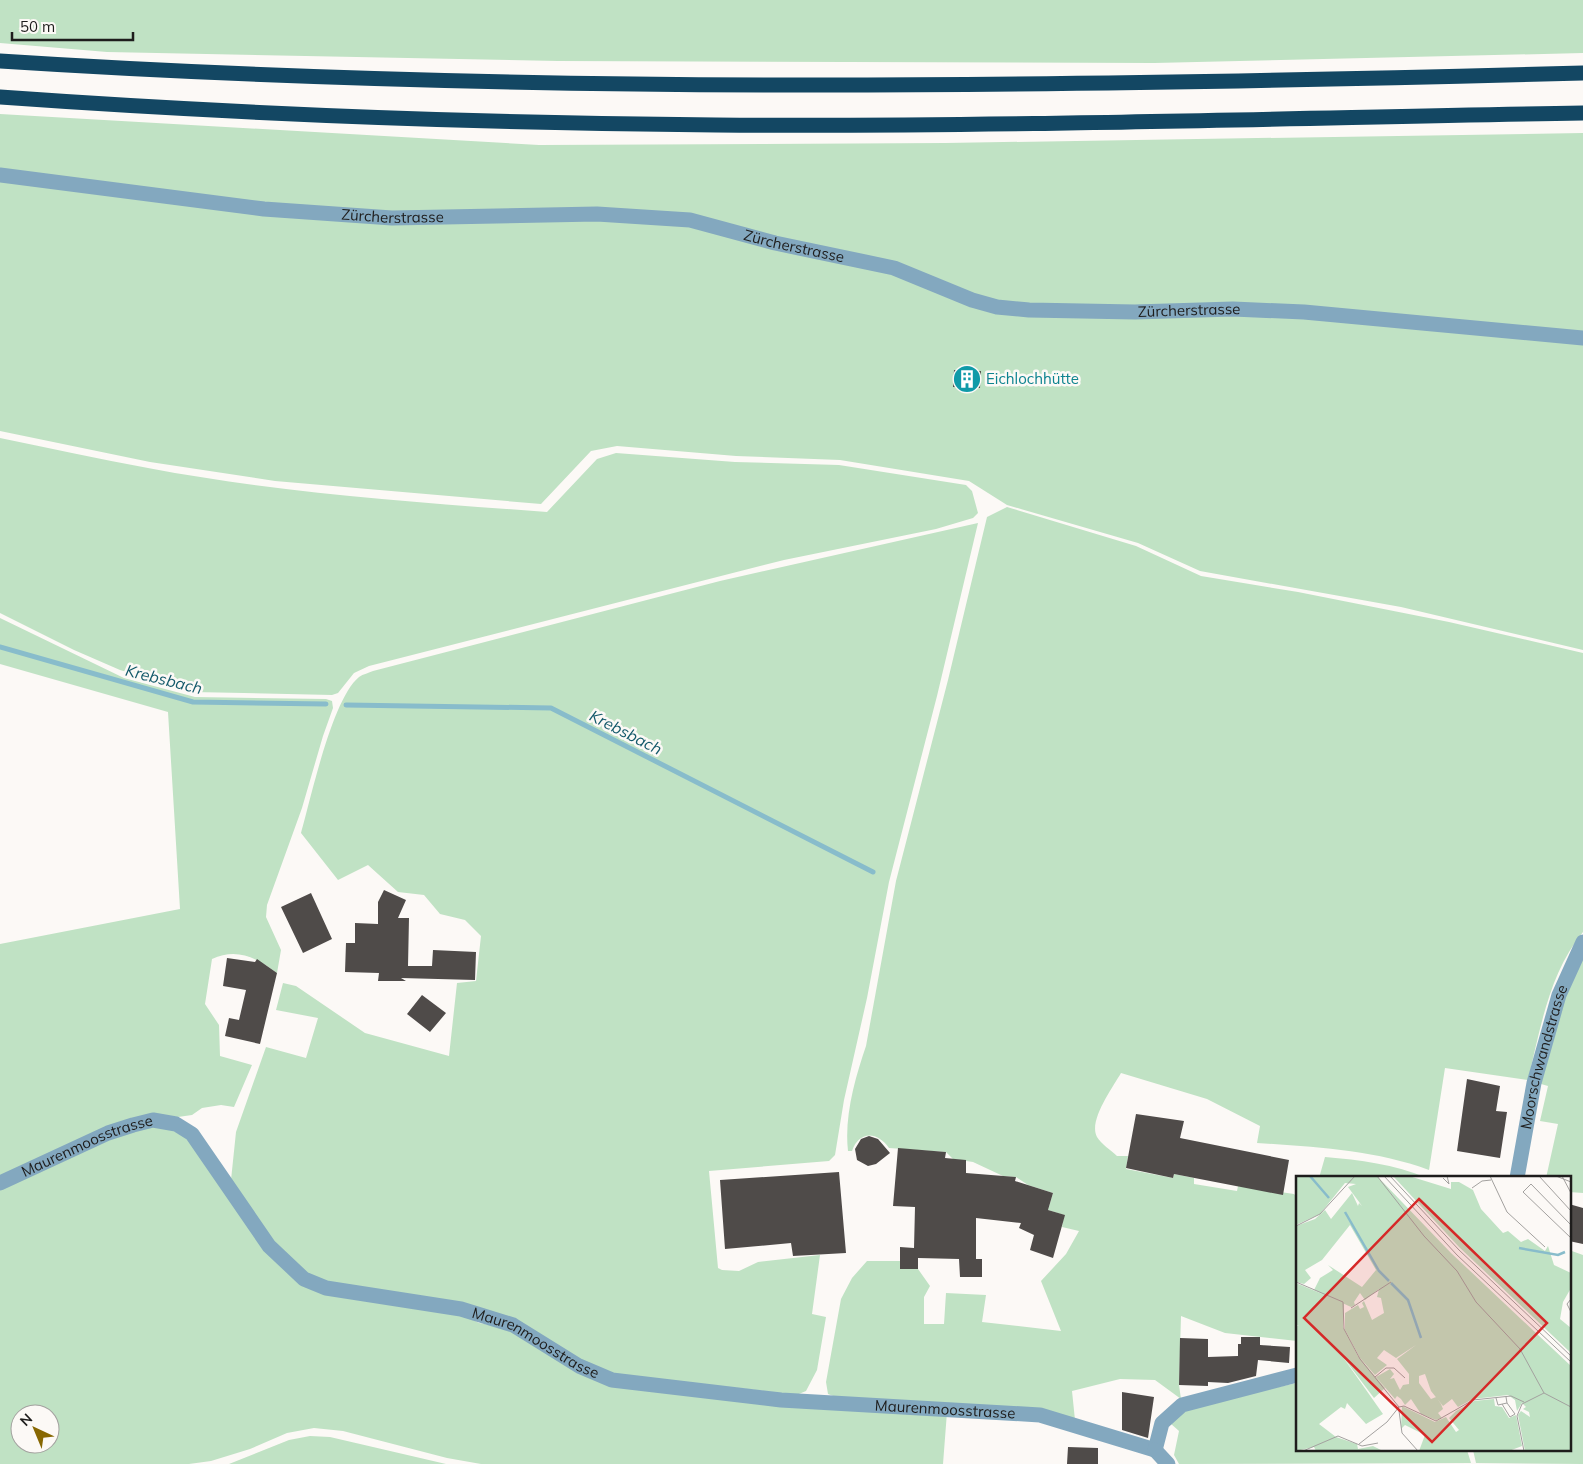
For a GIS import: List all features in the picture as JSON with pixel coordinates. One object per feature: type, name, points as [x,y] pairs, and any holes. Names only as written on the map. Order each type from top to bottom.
[{"type":"highway","points":[[0,61],[135,70],[350,78],[696,85],[1081,84],[1583,73]]},
{"type":"highway","points":[[0,97],[155,108],[374,118],[716,125],[1086,123],[1583,113]]},
{"type":"street","name":"Zürcherstrasse","points":[[0,175],[264,209],[383,218],[597,214],[690,220],[775,243],[894,268],[972,300],[997,308],[1126,312],[1233,309],[1304,312],[1583,338]]},
{"type":"street","name":"Moorschwandstrasse","points":[[1517,1176],[1536,1074],[1558,995],[1583,942]]},
{"type":"street","name":"Maurenmoosstrasse","points":[[0,1183],[108,1133],[133,1124],[154,1120],[176,1124],[192,1134],[269,1246],[304,1279],[326,1288],[461,1309],[513,1325],[579,1366],[612,1380],[781,1400],[1040,1415],[1155,1450]]},
{"type":"street","points":[[1168,1464],[1155,1450],[1162,1423],[1182,1405],[1296,1375]]},
{"type":"green space","points":[[0,0],[1583,0],[1583,53],[1154,63],[558,61],[107,52],[0,43]]},
{"type":"green space","points":[[0,114],[539,145],[945,143],[1583,133],[1583,650],[1401,607],[1200,571],[1138,543],[1007,505],[969,481],[840,460],[736,456],[617,446],[591,451],[541,504],[275,481],[150,462],[0,431]]},
{"type":"green space","points":[[0,438],[148,468],[247,484],[347,496],[547,512],[597,459],[616,453],[735,462],[839,465],[966,485],[972,491],[978,513],[973,518],[936,529],[784,560],[369,666],[354,673],[338,693],[332,695],[193,692],[120,670],[74,650],[0,613]]},
{"type":"green space","points":[[1007,507],[1136,546],[1201,576],[1298,592],[1449,622],[1583,653],[1583,932],[1571,948],[1554,984],[1547,1003],[1528,1080],[1445,1068],[1429,1170],[1387,1158],[1344,1150],[1257,1143],[1260,1126],[1207,1099],[1121,1073],[1103,1104],[1095,1130],[1099,1140],[1117,1156],[1128,1156],[1126,1169],[1173,1178],[1174,1174],[1194,1178],[1194,1184],[1237,1191],[1238,1186],[1294,1194],[1296,1196],[1296,1341],[1225,1333],[1181,1316],[1179,1385],[1181,1399],[1155,1380],[1120,1379],[1072,1391],[1075,1420],[836,1397],[828,1394],[826,1382],[841,1299],[852,1278],[867,1261],[900,1261],[900,1269],[918,1269],[930,1286],[924,1297],[924,1324],[944,1324],[946,1293],[986,1295],[982,1322],[1061,1331],[1041,1281],[1066,1254],[1079,1231],[1062,1227],[1064,1215],[1048,1210],[1053,1193],[1028,1185],[1016,1177],[1003,1176],[973,1162],[953,1159],[946,1152],[889,1148],[879,1138],[874,1136],[864,1137],[855,1144],[852,1151],[848,1151],[847,1138],[851,1098],[866,1046],[896,881],[948,680],[987,517]]},
{"type":"green space","points":[[978,523],[937,696],[889,882],[867,998],[844,1100],[835,1155],[829,1161],[709,1171],[718,1268],[739,1271],[758,1262],[820,1255],[812,1314],[826,1317],[817,1370],[806,1391],[794,1396],[603,1373],[535,1333],[314,1279],[279,1252],[231,1180],[236,1132],[266,1047],[306,1058],[318,1018],[276,1010],[283,983],[296,986],[365,1033],[449,1056],[457,983],[476,981],[481,936],[465,920],[440,914],[424,895],[398,892],[368,865],[338,880],[301,833],[331,727],[349,689],[359,677],[373,671],[720,581]]},
{"type":"green space","points":[[0,618],[124,678],[195,697],[326,699],[332,701],[333,708],[302,808],[267,905],[266,917],[281,950],[277,973],[254,959],[238,954],[230,954],[212,959],[205,1004],[219,1025],[220,1056],[252,1065],[234,1107],[221,1105],[202,1108],[192,1115],[178,1117],[153,1115],[0,1177],[0,944],[180,909],[168,712],[0,664]]},
{"type":"green space","points":[[1583,958],[1583,1193],[1570,1192],[1570,1176],[1546,1176],[1558,1124],[1540,1121],[1548,1086],[1541,1084],[1566,994]]},
{"type":"green space","points":[[133,1127],[166,1127],[185,1136],[290,1275],[462,1314],[479,1323],[512,1329],[579,1370],[947,1412],[943,1464],[481,1464],[447,1458],[343,1431],[314,1428],[287,1433],[250,1449],[211,1461],[189,1464],[0,1464],[0,1187]]},
{"type":"green space","points":[[1325,1157],[1377,1163],[1422,1176],[1320,1176]]},
{"type":"green space","points":[[1570,1250],[1583,1255],[1583,1464],[1476,1463],[1473,1452],[1570,1452]]},
{"type":"green space","points":[[1296,1383],[1296,1452],[1468,1452],[1471,1463],[1179,1464],[1174,1455],[1179,1431],[1170,1423],[1181,1412],[1237,1396]]},
{"type":"green space","points":[[310,1436],[330,1437],[446,1464],[229,1464],[289,1440]]},
{"type":"building","name":"Eichlochhütte","points":[[954,370],[981,371],[980,388],[953,387]]},
{"type":"building","points":[[384,890],[406,900],[398,918],[409,918],[408,966],[432,966],[433,950],[476,952],[475,980],[401,978],[406,981],[378,981],[379,973],[345,972],[346,943],[355,943],[355,923],[378,924],[378,902]]},
{"type":"building","points":[[311,893],[332,939],[303,953],[281,907]]},
{"type":"building","points":[[227,958],[255,962],[257,959],[277,973],[260,1044],[225,1036],[229,1018],[239,1020],[246,990],[223,986]]},
{"type":"building","points":[[422,995],[446,1013],[430,1032],[407,1014]]},
{"type":"building","points":[[1467,1079],[1500,1086],[1496,1111],[1507,1112],[1500,1158],[1457,1151]]},
{"type":"building","points":[[1136,1114],[1184,1121],[1180,1138],[1289,1160],[1283,1195],[1174,1174],[1173,1178],[1126,1168]]},
{"type":"building","points":[[869,1136],[878,1139],[890,1153],[876,1164],[868,1166],[857,1160],[855,1149],[861,1139]]},
{"type":"building","points":[[898,1148],[946,1152],[945,1158],[966,1160],[966,1173],[1016,1177],[1015,1181],[1053,1193],[1048,1210],[1065,1215],[1053,1258],[1030,1250],[1034,1235],[1019,1228],[1021,1223],[976,1218],[976,1259],[982,1259],[982,1277],[960,1277],[959,1259],[918,1258],[918,1269],[900,1269],[900,1247],[914,1248],[915,1207],[893,1206]]},
{"type":"building","points":[[839,1172],[846,1253],[793,1256],[791,1243],[725,1249],[720,1180]]},
{"type":"building","points":[[1570,1204],[1583,1208],[1583,1244],[1570,1241]]},
{"type":"building","points":[[1241,1337],[1260,1337],[1260,1345],[1290,1347],[1289,1363],[1258,1360],[1256,1376],[1228,1383],[1208,1382],[1208,1386],[1179,1385],[1180,1338],[1208,1339],[1208,1357],[1238,1356],[1238,1344],[1241,1344]]},
{"type":"building","points":[[1122,1392],[1154,1397],[1148,1438],[1122,1430]]},
{"type":"building","points":[[1068,1447],[1098,1448],[1098,1464],[1067,1464]]},
{"type":"waterway","name":"Krebsbach","points":[[0,647],[193,702],[326,704]]},
{"type":"waterway","name":"Krebsbach","points":[[346,705],[551,708],[873,872]]},
{"type":"place","name":"Eichlochhütte","points":[[967,379]]}]
